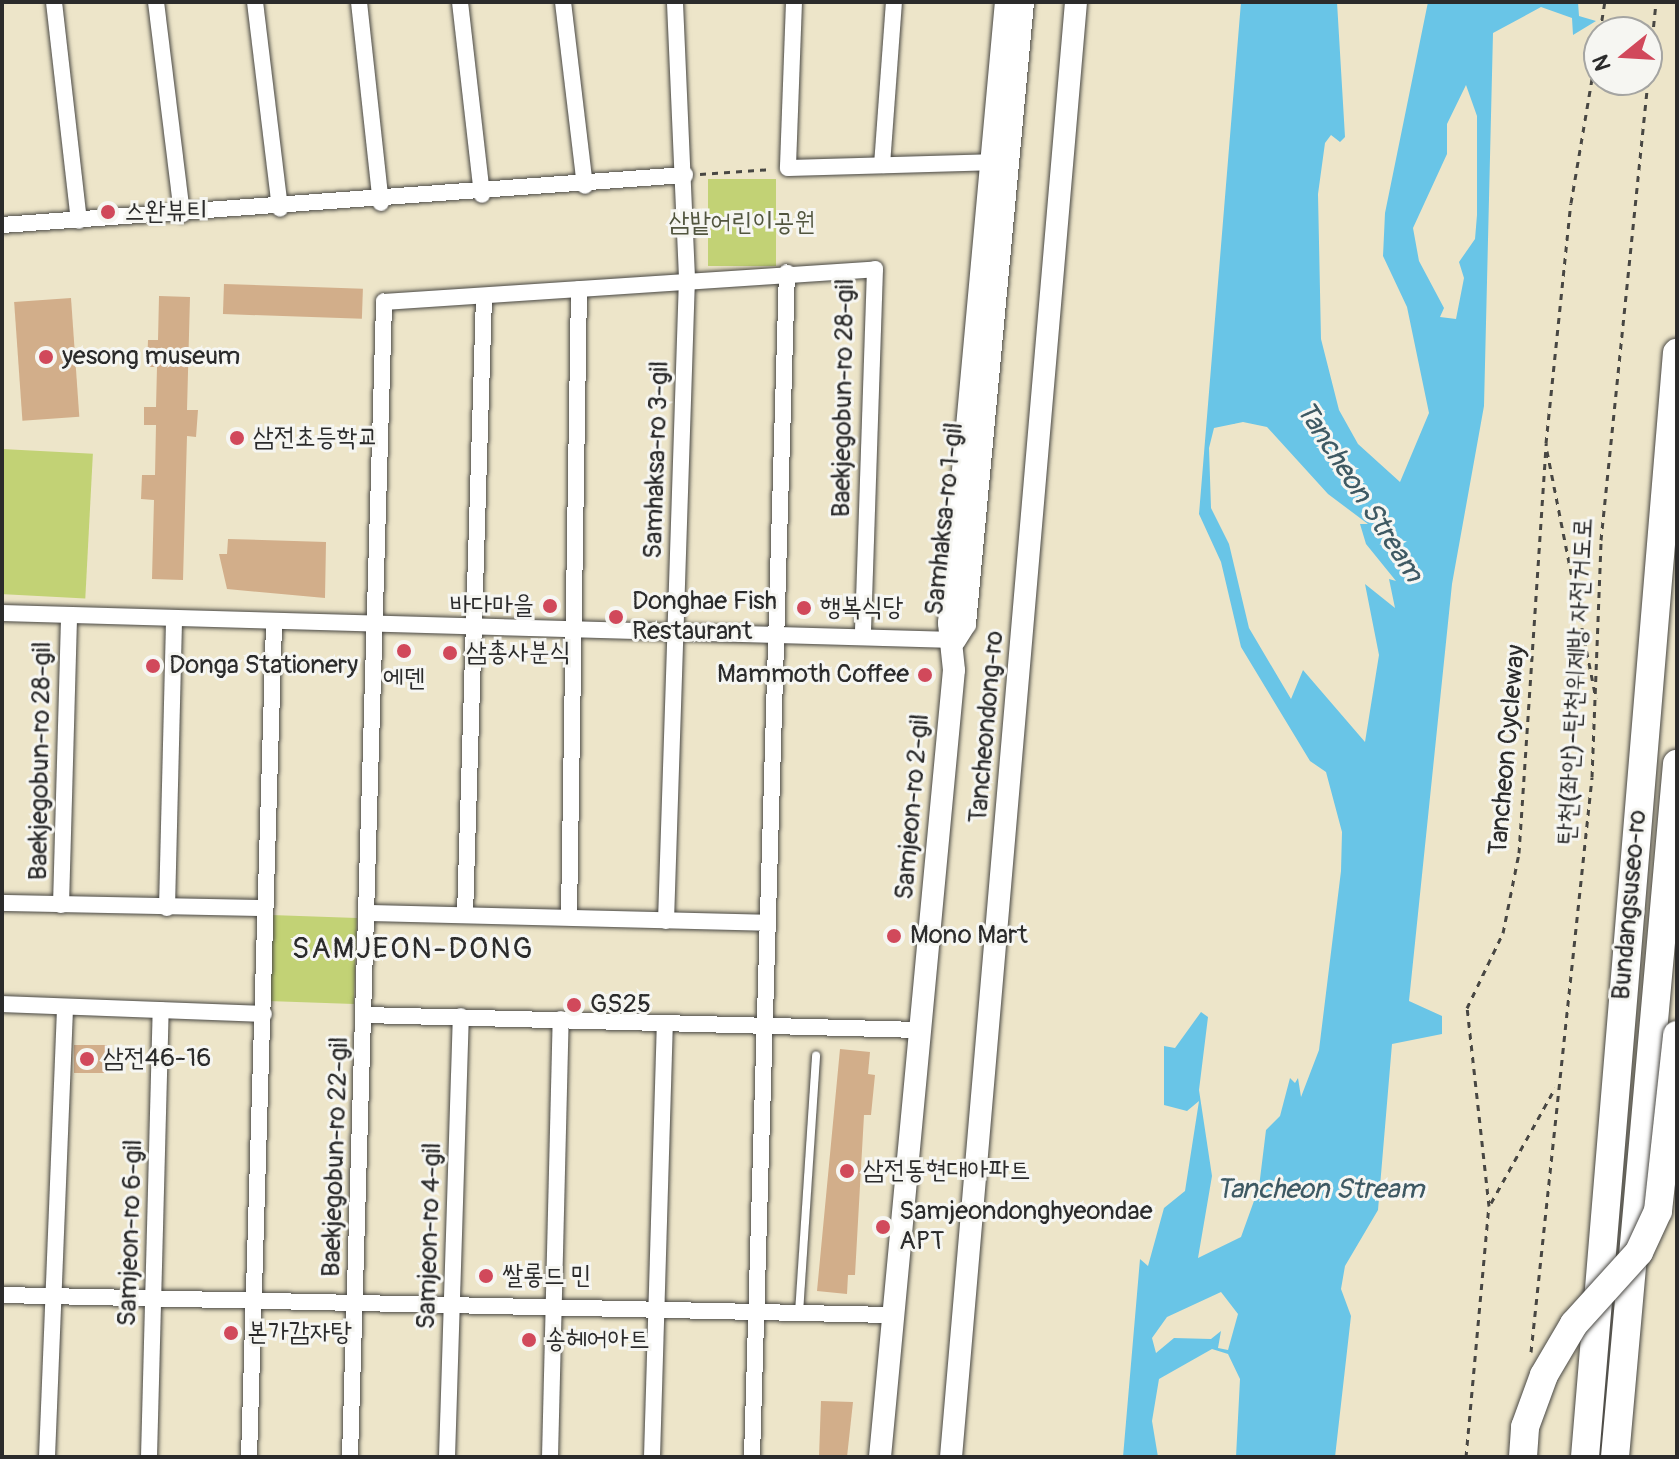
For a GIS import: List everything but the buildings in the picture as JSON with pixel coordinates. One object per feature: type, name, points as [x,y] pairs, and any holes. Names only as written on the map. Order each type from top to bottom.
[{"type":"highway","name":"Bundangsuseo-ro","points":[[1585,1448],[1677,353]]},
{"type":"highway","name":"Bundangsuseo-ro","points":[[1616,1450],[1677,764]]},
{"type":"highway","points":[[1523,1457],[1525,1427],[1544,1375],[1574,1324],[1639,1252],[1658,1211],[1677,1035]]},
{"type":"street","points":[[54,2],[79,221]]},
{"type":"street","points":[[156,2],[182,214]]},
{"type":"street","points":[[255,2],[280,208]]},
{"type":"street","points":[[359,2],[381,203]]},
{"type":"street","points":[[460,2],[482,195]]},
{"type":"street","points":[[563,2],[585,186]]},
{"type":"street","name":"Samhaksa-ro 3-gil","points":[[666,921],[687,278],[685,175],[675,2]]},
{"type":"street","points":[[794,2],[788,168],[1000,162]]},
{"type":"street","points":[[882,165],[894,2]]},
{"type":"street","name":"Samhaksa-ro 1-gil","points":[[1000,162],[1006,2]]},
{"type":"street","name":"Samhaksa-ro 1-gil","points":[[955,640],[949,623],[1000,162],[1023,2]]},
{"type":"street","name":"Tancheondong-ro","points":[[951,1457],[1076,2]]},
{"type":"street","points":[[2,225],[381,203],[685,175]]},
{"type":"street","name":"Baekjegobun-ro 28-gil","points":[[787,273],[875,269],[863,635]]},
{"type":"street","points":[[365,1015],[372,625],[384,302],[787,273],[752,1457]]},
{"type":"street","points":[[569,917],[579,289]]},
{"type":"street","points":[[465,915],[484,296]]},
{"type":"street","name":"Baekjegobun-ro 28-gil","points":[[2,613],[955,640]]},
{"type":"street","name":"Baekjegobun-ro 28-gil","points":[[61,905],[69,617]]},
{"type":"street","points":[[167,908],[174,620]]},
{"type":"street","points":[[249,1457],[274,623]]},
{"type":"street","name":"Samjeon-ro 2-gil","points":[[880,1457],[955,640]]},
{"type":"street","name":"Baekjegobun-ro 28-gil","points":[[2,903],[264,908]]},
{"type":"street","points":[[368,913],[768,923]]},
{"type":"street","points":[[2,1004],[264,1014]]},
{"type":"street","points":[[47,1457],[50,1296],[65,1007]]},
{"type":"street","name":"Samjeon-ro 6-gil","points":[[149,1457],[161,1010]]},
{"type":"street","name":"Baekjegobun-ro 22-gil","points":[[350,1457],[365,1015],[919,1030]]},
{"type":"street","name":"Samjeon-ro 4-gil","points":[[447,1457],[461,1016]]},
{"type":"street","points":[[550,1457],[561,1019]]},
{"type":"street","points":[[652,1457],[665,1023]]},
{"type":"street","name":"Baekjegobun-ro 22-gil","points":[[2,1295],[893,1315]]},
{"type":"lane","points":[[799,1313],[816,1056]]},
{"type":"path","name":"탄천(좌안)-탄천위제방 자전거도로","points":[[1530,1369],[1597,704],[1601,540],[1656,2]]},
{"type":"path","name":"Tancheon Cycleway","points":[[1466,1457],[1489,1206],[1465,1030],[1473,987],[1503,933],[1519,853],[1546,443],[1571,203],[1589,96]]},
{"type":"path","points":[[685,175],[788,168]]},
{"type":"path","points":[[1546,443],[1597,704]]},
{"type":"path","points":[[1489,1206],[1557,1084]]},
{"type":"green space","name":"삼밭어린이공원","points":[[708,179],[776,179],[776,266],[708,266]]},
{"type":"green space","points":[[2,449],[93,454],[85,599],[2,594]]},
{"type":"green space","points":[[271,915],[357,918],[354,1004],[268,1001]]},
{"type":"water","name":"Tancheon Stream","points":[[1241,2],[1337,2],[1345,137],[1340,142],[1331,135],[1325,143],[1318,194],[1321,339],[1339,410],[1358,444],[1400,482],[1429,413],[1407,307],[1383,256],[1385,213],[1428,2],[1578,2],[1583,29],[1573,35],[1572,18],[1541,7],[1493,33],[1484,406],[1452,584],[1409,1001],[1442,1016],[1442,1034],[1392,1044],[1378,1210],[1345,1266],[1341,1289],[1351,1316],[1335,1457],[1236,1457],[1240,1379],[1228,1354],[1212,1349],[1159,1379],[1152,1421],[1158,1457],[1123,1457],[1140,1259],[1148,1266],[1164,1208],[1185,1191],[1199,1101],[1187,1111],[1164,1105],[1164,1046],[1175,1048],[1201,1012],[1208,1017],[1199,1090],[1212,1176],[1198,1258],[1241,1237],[1259,1187],[1266,1130],[1280,1116],[1290,1078],[1295,1083],[1298,1078],[1301,1097],[1319,1050],[1341,871],[1342,832],[1326,772],[1310,761],[1241,647],[1221,562],[1199,514]],"holes":[[[1466,85],[1477,116],[1475,239],[1459,262],[1464,278],[1456,319],[1440,317],[1444,308],[1419,261],[1413,228],[1447,154],[1447,124]],[[1243,422],[1267,427],[1328,494],[1368,524],[1360,524],[1366,544],[1396,581],[1389,579],[1395,608],[1365,584],[1379,655],[1365,742],[1303,670],[1291,699],[1249,628],[1229,544],[1211,508],[1209,448],[1214,428]],[[1221,1292],[1238,1314],[1228,1350],[1218,1348],[1221,1331],[1211,1339],[1174,1338],[1156,1353],[1152,1338],[1167,1317]]]},
{"type":"place","name":"스완뷰티","points":[[108,212]]},
{"type":"place","name":"yesong museum","points":[[46,357]]},
{"type":"place","name":"삼전초등학교","points":[[237,438]]},
{"type":"place","name":"바다마을","points":[[550,606]]},
{"type":"place","name":"행복식당","points":[[804,608]]},
{"type":"place","name":"Donghae Fish Restaurant","points":[[616,617]]},
{"type":"place","name":"에덴","points":[[404,651]]},
{"type":"place","name":"삼총사분식","points":[[450,653]]},
{"type":"place","name":"Donga Stationery","points":[[153,666]]},
{"type":"place","name":"Mammoth Coffee","points":[[925,675]]},
{"type":"place","name":"Mono Mart","points":[[894,936]]},
{"type":"place","name":"GS25","points":[[574,1005]]},
{"type":"place","name":"삼전46-16","points":[[87,1059]]},
{"type":"place","name":"삼전동현대아파트","points":[[847,1171]]},
{"type":"place","name":"Samjeondonghyeondae APT","points":[[883,1227]]},
{"type":"place","name":"쌀롱드 민","points":[[486,1276]]},
{"type":"place","name":"본가감자탕","points":[[231,1333]]},
{"type":"place","name":"송헤어아트","points":[[529,1340]]},
{"type":"district","name":"SAMJEON-DONG","points":[[413,949]]}]
